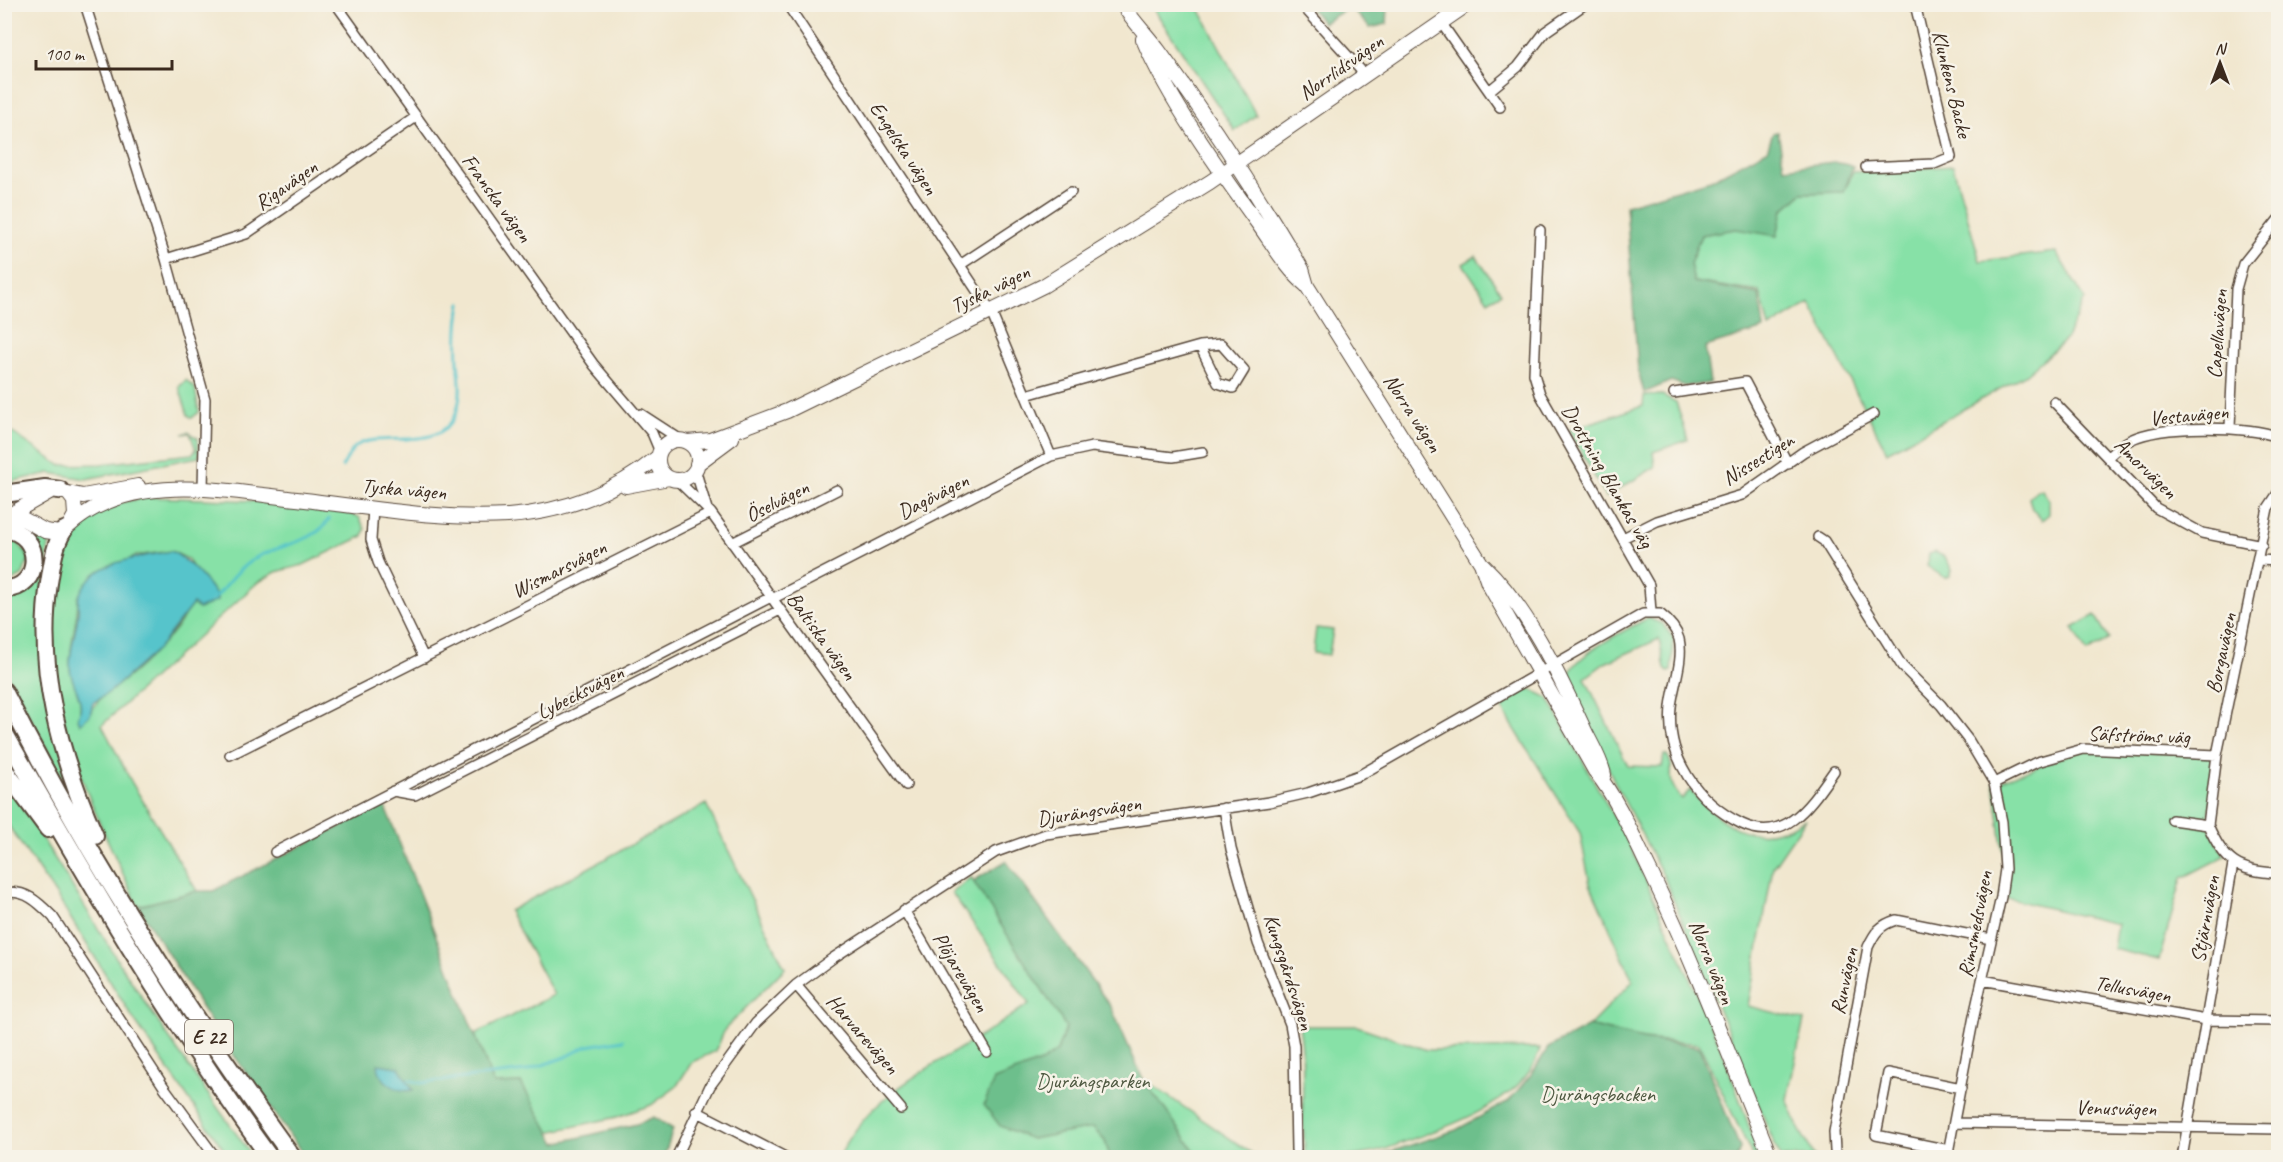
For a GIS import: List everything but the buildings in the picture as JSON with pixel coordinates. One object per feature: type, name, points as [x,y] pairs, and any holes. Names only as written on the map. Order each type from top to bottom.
[{"type":"highway","points":[[4,494],[45,488],[64,492]]},
{"type":"highway","points":[[67,528],[54,555],[47,602],[45,628],[49,687],[74,784],[131,914]]},
{"type":"highway","points":[[4,529],[23,536],[31,546],[34,557],[33,568],[28,578],[12,589],[4,589]]},
{"type":"highway","name":"E 22","points":[[4,691],[66,805],[131,914],[226,1062],[293,1158]]},
{"type":"highway","name":"E 22","points":[[4,732],[108,913],[203,1062],[270,1158]]},
{"type":"highway","points":[[4,769],[108,913]]},
{"type":"main road","name":"Norra vägen","points":[[1122,4],[1138,29],[1149,54],[1223,173],[1293,275],[1307,286]]},
{"type":"main road","name":"Norrlidsvägen","points":[[1237,165],[1468,4]]},
{"type":"main road","name":"Norra vägen","points":[[1138,29],[1157,49],[1237,165],[1302,270],[1307,286],[1481,563],[1502,586],[1552,664],[1603,769],[1606,785]]},
{"type":"main road","name":"Tyska vägen","points":[[684,441],[710,440],[748,427],[991,312],[1042,286],[1109,247],[1237,165]]},
{"type":"main road","name":"Tyska vägen","points":[[696,466],[748,427]]},
{"type":"main road","points":[[684,441],[696,452],[696,466],[688,477],[672,479],[660,469],[659,455],[668,443],[684,441]]},
{"type":"main road","name":"Tyska vägen","points":[[609,490],[659,455]]},
{"type":"main road","name":"Tyska vägen","points":[[64,492],[89,495],[145,485],[373,508],[510,516],[540,511],[647,480],[672,479]]},
{"type":"main road","name":"Tyska vägen","points":[[67,528],[89,511],[115,500],[159,490],[197,489]]},
{"type":"main road","points":[[64,492],[74,501],[76,509],[67,528],[50,533],[23,519],[4,520],[44,494],[64,492]]},
{"type":"main road","name":"Norra vägen","points":[[1481,563],[1488,583],[1594,771],[1606,785],[1677,928],[1771,1158]]},
{"type":"street","points":[[85,4],[166,259],[205,399],[197,489]]},
{"type":"street","name":"Franska vägen","points":[[336,4],[594,365],[634,409],[652,433],[659,455]]},
{"type":"street","name":"Engelska vägen","points":[[787,4],[991,312]]},
{"type":"street","points":[[1301,4],[1365,76]]},
{"type":"street","points":[[1489,91],[1518,67],[1545,33],[1585,4]]},
{"type":"street","name":"Klunkens Backe","points":[[1866,167],[1934,164],[1951,157],[1915,4]]},
{"type":"street","points":[[1442,24],[1500,107]]},
{"type":"street","name":"Rigavägen","points":[[166,259],[246,234],[416,117]]},
{"type":"street","points":[[960,265],[1071,192]]},
{"type":"street","name":"Capellavägen","points":[[2230,427],[2236,289],[2243,264],[2278,220]]},
{"type":"street","name":"Drottning Blankas väg","points":[[1540,230],[1534,374],[1540,394],[1649,585],[1651,612]]},
{"type":"street","points":[[991,312],[1051,456]]},
{"type":"street","points":[[1026,395],[1200,346],[1221,344],[1244,370],[1233,388],[1218,383],[1200,346]]},
{"type":"street","points":[[1674,393],[1745,381],[1788,464]]},
{"type":"street","name":"Amorvägen","points":[[2054,402],[2156,508],[2202,533],[2262,545]]},
{"type":"street","name":"Franska vägen","points":[[634,409],[684,441]]},
{"type":"street","name":"Nissestigen","points":[[1623,538],[1657,521],[1742,495],[1788,464],[1874,414]]},
{"type":"street","name":"Vestavägen","points":[[2108,457],[2131,440],[2160,433],[2230,427],[2265,432],[2278,437]]},
{"type":"street","name":"Dagövägen","points":[[772,598],[1051,456],[1092,447],[1173,457],[1203,452]]},
{"type":"street","name":"Baltiska vägen","points":[[696,466],[709,511]]},
{"type":"street","name":"Baltiska vägen","points":[[672,479],[709,511],[906,785]]},
{"type":"street","name":"Öselvägen","points":[[732,543],[837,490]]},
{"type":"street","name":"Borgavägen","points":[[2208,825],[2217,755],[2268,508],[2278,493]]},
{"type":"street","points":[[373,508],[371,540],[378,562],[424,658]]},
{"type":"street","name":"Wismarsvägen","points":[[230,755],[709,511]]},
{"type":"street","name":"Rimsmedsvägen","points":[[1818,537],[1824,541],[1902,666],[1948,714],[1969,741],[1994,783],[2002,822],[2005,869],[1948,1154]]},
{"type":"street","points":[[2259,560],[2278,561]]},
{"type":"street","name":"Lybecksvägen","points":[[275,852],[772,598]]},
{"type":"street","name":"Lybecksvägen","points":[[393,791],[416,795],[780,610]]},
{"type":"street","points":[[1539,672],[1651,612],[1660,614],[1668,621],[1679,640],[1671,708],[1673,746],[1687,777],[1714,808],[1749,827],[1767,830],[1786,825],[1805,811],[1834,771]]},
{"type":"street","name":"Djurängsvägen","points":[[676,1158],[696,1111],[724,1064],[756,1023],[795,985],[904,910],[996,852],[1038,836],[1308,793],[1360,775],[1539,672]]},
{"type":"street","name":"Säfströms väg","points":[[1994,783],[2037,762],[2083,749],[2217,755]]},
{"type":"street","name":"Kungsgårdsvägen","points":[[1224,808],[1231,849],[1258,943],[1290,1024],[1294,1046],[1296,1149]]},
{"type":"street","points":[[2172,820],[2208,825],[2216,843],[2233,864],[2258,872],[2278,873]]},
{"type":"street","name":"Stjärnvägen","points":[[2182,1158],[2233,864]]},
{"type":"street","points":[[4,893],[14,891],[36,899],[53,917],[164,1087],[216,1158]]},
{"type":"street","name":"Plöjarevägen","points":[[904,910],[987,1052]]},
{"type":"street","name":"Runvägen","points":[[1840,1158],[1835,1150],[1834,1132],[1868,947],[1875,933],[1882,924],[1896,920],[1991,939]]},
{"type":"street","name":"Tellusvägen","points":[[1982,980],[2206,1020],[2278,1021]]},
{"type":"street","name":"Harvarevägen","points":[[795,985],[902,1109]]},
{"type":"street","points":[[1948,1154],[1876,1135],[1888,1073],[1961,1088]]},
{"type":"street","points":[[696,1111],[788,1158]]},
{"type":"street","name":"Venusvägen","points":[[1954,1123],[2278,1129]]},
{"type":"green space","points":[[1151,5],[1197,5],[1256,115],[1235,131]]},
{"type":"green space","points":[[1308,5],[1388,5],[1387,24],[1370,28],[1350,7],[1323,23]]},
{"type":"green space","points":[[1778,132],[1784,168],[1834,162],[1853,166],[1844,192],[1802,193],[1783,210],[1777,236],[1736,229],[1701,235],[1690,264],[1694,282],[1759,294],[1764,329],[1705,347],[1710,383],[1685,386],[1671,381],[1644,393],[1638,370],[1626,205],[1711,180],[1767,150],[1773,133]]},
{"type":"green space","points":[[1953,166],[1980,261],[2056,252],[2085,299],[2065,340],[2025,375],[1887,452],[1810,303],[1769,328],[1760,292],[1694,282],[1690,264],[1701,235],[1736,228],[1777,236],[1783,210],[1802,193],[1844,192],[1853,172]]},
{"type":"green space","points":[[1476,256],[1501,293],[1488,301],[1463,264]]},
{"type":"green space","points":[[186,380],[195,388],[199,412],[192,418],[188,415],[179,387]]},
{"type":"green space","points":[[1662,395],[1676,402],[1688,440],[1653,452],[1655,467],[1606,497],[1569,430],[1643,406],[1644,396]]},
{"type":"green space","points":[[4,427],[60,465],[100,464],[192,454],[196,450],[190,433],[198,438],[199,457],[86,479],[50,473],[14,481],[5,490]]},
{"type":"green space","points":[[2037,490],[2042,490],[2049,500],[2049,514],[2042,520],[2032,509],[2029,498]]},
{"type":"green space","points":[[148,497],[255,501],[345,512],[359,517],[365,529],[363,536],[303,565],[276,572],[257,583],[102,725],[132,783],[197,891],[138,906],[103,830],[73,753],[62,714],[55,674],[53,632],[61,566],[73,535],[89,518],[105,507]],"holes":[[[171,551],[188,559],[197,575],[211,588],[216,600],[199,609],[193,604],[170,636],[153,654],[103,696],[90,715],[78,718],[80,699],[70,668],[78,598],[135,556]]]},
{"type":"green space","points":[[19,524],[50,539],[39,613],[74,800],[5,670],[4,598],[18,595],[34,582]]},
{"type":"green space","points":[[4,535],[15,538],[29,558],[22,576],[4,585]]},
{"type":"green space","points":[[1935,552],[1945,557],[1952,570],[1950,576],[1945,578],[1927,566],[1929,554]]},
{"type":"green space","points":[[2095,615],[2109,639],[2087,653],[2073,628]]},
{"type":"green space","points":[[1648,618],[1663,624],[1674,639],[1671,671],[1668,672],[1665,669],[1659,639],[1605,663],[1585,678],[1628,766],[1662,767],[1664,755],[1667,755],[1671,766],[1671,780],[1682,799],[1690,790],[1716,815],[1743,830],[1772,833],[1789,828],[1806,819],[1773,867],[1748,1006],[1804,1020],[1787,1099],[1798,1127],[1815,1157],[1780,1157],[1664,877],[1616,785],[1568,679],[1571,670],[1589,652]]},
{"type":"green space","points":[[1316,628],[1333,630],[1329,655],[1313,653]]},
{"type":"green space","points":[[1528,688],[1548,698],[1631,848],[1722,1050],[1760,1157],[1753,1157],[1699,1044],[1643,1039],[1589,1026],[1633,981],[1590,884],[1580,833],[1501,707]]},
{"type":"green space","points":[[2083,749],[2217,755],[2208,825],[2225,856],[2182,878],[2159,960],[2113,949],[2117,924],[2001,897],[2005,869],[1994,783]]},
{"type":"green space","points":[[4,781],[187,1065],[253,1157],[229,1157],[134,1020],[58,898],[5,821]]},
{"type":"green space","points":[[706,804],[785,968],[725,1029],[716,1051],[692,1062],[676,1087],[651,1105],[617,1117],[549,1132],[521,1083],[494,1084],[475,1034],[554,995],[509,911]]},
{"type":"green space","points":[[382,805],[385,806],[494,1084],[521,1083],[556,1143],[637,1124],[654,1117],[673,1129],[664,1157],[305,1157],[210,1021],[138,906],[197,891],[213,891]]},
{"type":"green space","name":"Djurängsparken","points":[[1006,861],[1111,1007],[1143,1079],[1199,1157],[1110,1157],[1105,1141],[1093,1128],[1031,1139],[1000,1126],[984,1105],[994,1080],[1043,1061],[1057,1051],[1066,1027],[973,881]]},
{"type":"green space","points":[[971,877],[1066,1027],[1057,1051],[1043,1061],[994,1080],[1031,1139],[1093,1128],[1105,1141],[1110,1157],[839,1158],[865,1118],[899,1087],[1029,1004],[952,893]]},
{"type":"green space","points":[[1299,1026],[1357,1026],[1427,1050],[1540,1048],[1533,1066],[1521,1082],[1487,1108],[1467,1118],[1375,1152],[1346,1157],[1306,1157]]},
{"type":"green space","name":"Djurängsbacken","points":[[1589,1026],[1643,1039],[1699,1047],[1740,1148],[1737,1157],[1375,1157],[1456,1130],[1509,1101],[1533,1072],[1548,1048]]},
{"type":"green space","points":[[1143,1079],[1257,1157],[1199,1157]]},
{"type":"water","points":[[171,551],[196,570],[217,596],[217,601],[198,609],[193,604],[157,650],[111,691],[93,703],[90,715],[80,724],[78,718],[80,699],[71,676],[70,662],[78,614],[78,598],[85,584],[94,574],[118,562]]},
{"type":"water","points":[[378,1064],[399,1067],[413,1090],[401,1090],[389,1084],[381,1075]]},
{"type":"waterway","points":[[342,467],[355,447],[365,442],[424,437],[438,433],[449,424],[457,410],[460,398],[457,341],[461,303]]},
{"type":"waterway","points":[[217,596],[249,563],[263,554],[315,534],[329,519]]},
{"type":"waterway","points":[[409,1080],[421,1083],[526,1071],[568,1056],[587,1046],[623,1040]]}]
